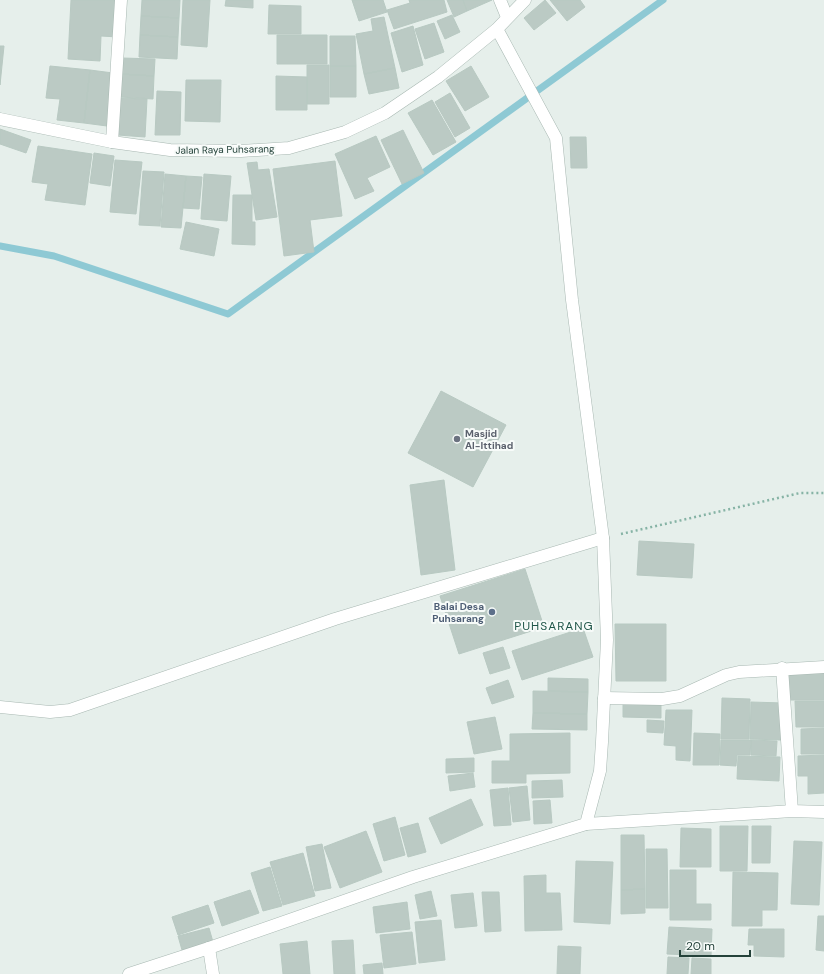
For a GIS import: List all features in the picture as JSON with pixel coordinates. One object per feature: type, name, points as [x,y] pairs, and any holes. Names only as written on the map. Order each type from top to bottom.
[{"type":"street","points":[[112,142],[121,0]]},
{"type":"street","points":[[500,0],[507,17]]},
{"type":"street","name":"Jalan Raya Puhsarang","points":[[0,119],[112,142],[170,150],[241,151],[289,148],[345,132],[391,109],[438,77],[497,29],[507,17],[526,0]]},
{"type":"street","points":[[497,29],[556,138],[572,300],[603,538],[607,640],[600,771],[586,824]]},
{"type":"street","points":[[0,707],[50,712],[70,710],[335,619],[603,538]]},
{"type":"street","points":[[604,698],[662,699],[680,696],[726,675],[752,670],[824,667]]},
{"type":"street","points":[[782,668],[792,811]]},
{"type":"street","points":[[129,974],[414,877],[586,824],[792,811],[824,812]]},
{"type":"street","points":[[209,948],[213,974]]},
{"type":"path","points":[[603,538],[800,493],[824,493]]},
{"type":"building","points":[[71,0],[120,0],[118,37],[101,36],[100,61],[68,59]]},
{"type":"building","points":[[142,0],[180,0],[179,18],[141,16]]},
{"type":"building","points":[[183,0],[210,0],[207,47],[181,45]]},
{"type":"building","points":[[226,0],[253,0],[253,8],[225,6]]},
{"type":"building","points":[[352,0],[383,0],[387,12],[359,21]]},
{"type":"building","points":[[409,0],[444,0],[447,12],[394,29],[387,10],[410,3]]},
{"type":"building","points":[[447,0],[463,0],[467,11],[454,17]]},
{"type":"building","points":[[463,0],[492,0],[467,11]]},
{"type":"building","points":[[545,0],[556,13],[534,30],[524,18]]},
{"type":"building","points":[[550,0],[580,0],[585,7],[567,21]]},
{"type":"building","points":[[269,5],[301,6],[301,34],[268,34]]},
{"type":"building","points":[[452,15],[460,32],[445,39],[437,21]]},
{"type":"building","points":[[141,16],[179,18],[178,37],[140,35]]},
{"type":"building","points":[[384,17],[395,68],[364,74],[356,34],[373,31],[371,19]]},
{"type":"building","points":[[434,23],[444,52],[425,59],[415,29]]},
{"type":"building","points":[[413,26],[423,65],[402,72],[391,33]]},
{"type":"building","points":[[140,35],[178,37],[177,59],[139,57]]},
{"type":"building","points":[[277,35],[327,35],[327,64],[277,64]]},
{"type":"building","points":[[330,36],[355,36],[356,66],[330,66]]},
{"type":"building","points":[[0,46],[4,46],[0,85]]},
{"type":"building","points":[[122,58],[155,59],[154,76],[121,74]]},
{"type":"building","points":[[307,65],[329,65],[329,104],[307,104]]},
{"type":"building","points":[[50,66],[90,70],[84,123],[57,120],[60,99],[46,98]]},
{"type":"building","points":[[330,66],[356,66],[356,97],[330,97]]},
{"type":"building","points":[[471,66],[489,97],[465,111],[446,81]]},
{"type":"building","points":[[395,68],[399,88],[369,94],[364,74]]},
{"type":"building","points":[[90,70],[113,73],[107,126],[84,123]]},
{"type":"building","points":[[121,74],[154,76],[153,99],[120,97]]},
{"type":"building","points":[[276,76],[307,77],[307,110],[276,110]]},
{"type":"building","points":[[186,80],[221,80],[220,122],[185,121]]},
{"type":"building","points":[[157,91],[181,92],[180,135],[155,135]]},
{"type":"building","points":[[450,93],[470,128],[455,137],[435,102]]},
{"type":"building","points":[[120,98],[147,99],[145,137],[118,135]]},
{"type":"building","points":[[432,100],[456,142],[433,155],[408,113]]},
{"type":"building","points":[[0,129],[31,140],[26,153],[0,144]]},
{"type":"building","points":[[403,130],[424,173],[402,184],[381,140]]},
{"type":"building","points":[[376,136],[390,167],[367,178],[374,191],[355,199],[335,154]]},
{"type":"building","points":[[570,137],[586,137],[587,168],[571,168]]},
{"type":"building","points":[[38,146],[92,154],[85,205],[45,200],[48,184],[32,182]]},
{"type":"building","points":[[94,153],[114,156],[110,186],[90,183]]},
{"type":"building","points":[[115,160],[142,162],[136,214],[110,212]]},
{"type":"building","points":[[335,161],[342,216],[310,220],[314,252],[284,256],[273,169]]},
{"type":"building","points":[[257,162],[258,170],[269,169],[277,217],[256,220],[247,163]]},
{"type":"building","points":[[143,171],[164,172],[160,226],[139,225]]},
{"type":"building","points":[[165,174],[186,176],[181,228],[161,227]]},
{"type":"building","points":[[204,174],[231,176],[227,221],[201,219]]},
{"type":"building","points":[[186,176],[202,177],[199,209],[183,208]]},
{"type":"building","points":[[233,195],[252,195],[252,222],[255,222],[255,245],[232,244]]},
{"type":"building","points":[[186,222],[219,229],[214,256],[180,249]]},
{"type":"building","name":"Masjid Al-Ittihad","points":[[441,391],[506,425],[473,487],[408,453]]},
{"type":"building","points":[[444,480],[455,570],[421,575],[410,485]]},
{"type":"building","points":[[639,541],[694,544],[692,578],[637,575]]},
{"type":"building","name":"Balai Desa Puhsarang","points":[[525,569],[544,627],[459,654],[440,596]]},
{"type":"building","points":[[615,624],[666,624],[666,681],[616,681]]},
{"type":"building","points":[[583,628],[593,657],[522,680],[512,651]]},
{"type":"building","points":[[503,647],[510,668],[490,674],[483,653]]},
{"type":"building","points":[[788,672],[824,672],[824,700],[788,700]]},
{"type":"building","points":[[548,678],[588,679],[588,692],[548,691]]},
{"type":"building","points":[[508,680],[514,697],[492,704],[486,688]]},
{"type":"building","points":[[533,691],[588,692],[587,714],[533,713]]},
{"type":"building","points":[[722,698],[750,699],[749,739],[721,739]]},
{"type":"building","points":[[795,701],[824,701],[824,727],[796,727]]},
{"type":"building","points":[[751,702],[783,703],[781,740],[750,739]]},
{"type":"building","points":[[623,704],[661,705],[661,718],[623,717]]},
{"type":"building","points":[[666,710],[692,710],[690,761],[676,760],[676,746],[664,745]]},
{"type":"building","points":[[533,713],[587,714],[587,730],[532,729]]},
{"type":"building","points":[[495,717],[502,749],[474,754],[467,722]]},
{"type":"building","points":[[647,720],[664,721],[663,733],[647,732]]},
{"type":"building","points":[[824,728],[824,754],[801,754],[801,729]]},
{"type":"building","points":[[570,733],[570,773],[526,774],[526,783],[492,783],[492,761],[510,761],[510,734]]},
{"type":"building","points":[[694,733],[720,734],[719,765],[693,765]]},
{"type":"building","points":[[721,740],[751,740],[750,755],[737,755],[736,766],[720,765]]},
{"type":"building","points":[[751,740],[777,741],[776,756],[751,755]]},
{"type":"building","points":[[824,755],[824,793],[808,794],[808,776],[798,776],[798,756]]},
{"type":"building","points":[[738,756],[780,757],[779,781],[737,779]]},
{"type":"building","points":[[474,758],[474,772],[446,773],[446,759]]},
{"type":"building","points":[[473,773],[475,787],[450,791],[448,776]]},
{"type":"building","points":[[562,780],[563,797],[532,798],[532,781]]},
{"type":"building","points":[[527,786],[530,820],[513,822],[509,788]]},
{"type":"building","points":[[508,788],[511,825],[494,826],[490,790]]},
{"type":"building","points":[[471,799],[483,825],[441,844],[429,818]]},
{"type":"building","points":[[550,800],[552,823],[534,824],[533,801]]},
{"type":"building","points":[[395,817],[405,855],[384,861],[373,824]]},
{"type":"building","points":[[418,823],[426,852],[408,857],[400,828]]},
{"type":"building","points":[[720,826],[748,826],[747,871],[720,871]]},
{"type":"building","points":[[752,826],[771,826],[770,863],[752,863]]},
{"type":"building","points":[[681,828],[711,829],[711,867],[680,867]]},
{"type":"building","points":[[366,831],[382,872],[340,888],[324,847]]},
{"type":"building","points":[[621,835],[644,835],[645,889],[621,890]]},
{"type":"building","points":[[794,841],[822,842],[819,905],[791,904]]},
{"type":"building","points":[[322,844],[331,888],[315,891],[306,847]]},
{"type":"building","points":[[646,849],[667,849],[668,908],[646,908]]},
{"type":"building","points":[[303,853],[315,896],[283,905],[270,862]]},
{"type":"building","points":[[576,861],[613,862],[610,924],[574,922]]},
{"type":"building","points":[[270,867],[282,906],[263,911],[251,873]]},
{"type":"building","points":[[670,870],[696,870],[696,904],[711,904],[711,920],[670,920]]},
{"type":"building","points":[[733,872],[778,873],[777,910],[762,910],[762,926],[732,926]]},
{"type":"building","points":[[546,875],[546,893],[560,893],[562,930],[525,931],[524,876]]},
{"type":"building","points":[[645,889],[645,913],[621,914],[621,890]]},
{"type":"building","points":[[250,890],[259,913],[222,926],[214,902]]},
{"type":"building","points":[[431,891],[437,916],[420,919],[415,895]]},
{"type":"building","points":[[482,892],[499,892],[501,931],[485,932]]},
{"type":"building","points":[[473,893],[477,926],[455,928],[451,895]]},
{"type":"building","points":[[407,902],[410,929],[376,933],[373,907]]},
{"type":"building","points":[[208,905],[214,923],[178,935],[172,917]]},
{"type":"building","points":[[818,916],[824,916],[824,951],[816,950]]},
{"type":"building","points":[[441,920],[445,960],[419,963],[415,922]]},
{"type":"building","points":[[669,927],[712,929],[711,956],[667,954]]},
{"type":"building","points":[[209,928],[213,942],[182,950],[178,936]]},
{"type":"building","points":[[749,929],[784,929],[784,957],[754,956],[754,945],[748,945]]},
{"type":"building","points":[[412,932],[416,964],[384,968],[380,935]]},
{"type":"building","points":[[353,940],[355,974],[334,974],[332,941]]},
{"type":"building","points":[[307,941],[310,974],[283,974],[280,944]]},
{"type":"building","points":[[558,946],[581,947],[580,974],[557,974]]},
{"type":"building","points":[[668,957],[689,958],[688,974],[667,974]]},
{"type":"building","points":[[692,958],[711,959],[711,974],[691,974]]},
{"type":"building","points":[[382,963],[383,974],[364,974],[363,965]]},
{"type":"waterway","points":[[0,246],[54,256],[228,314],[663,0]]},
{"type":"place","name":"Masjid Al-Ittihad","points":[[457,439]]},
{"type":"place","name":"Balai Desa Puhsarang","points":[[492,612]]},
{"type":"district","name":"PUHSARANG","points":[[554,626]]}]
